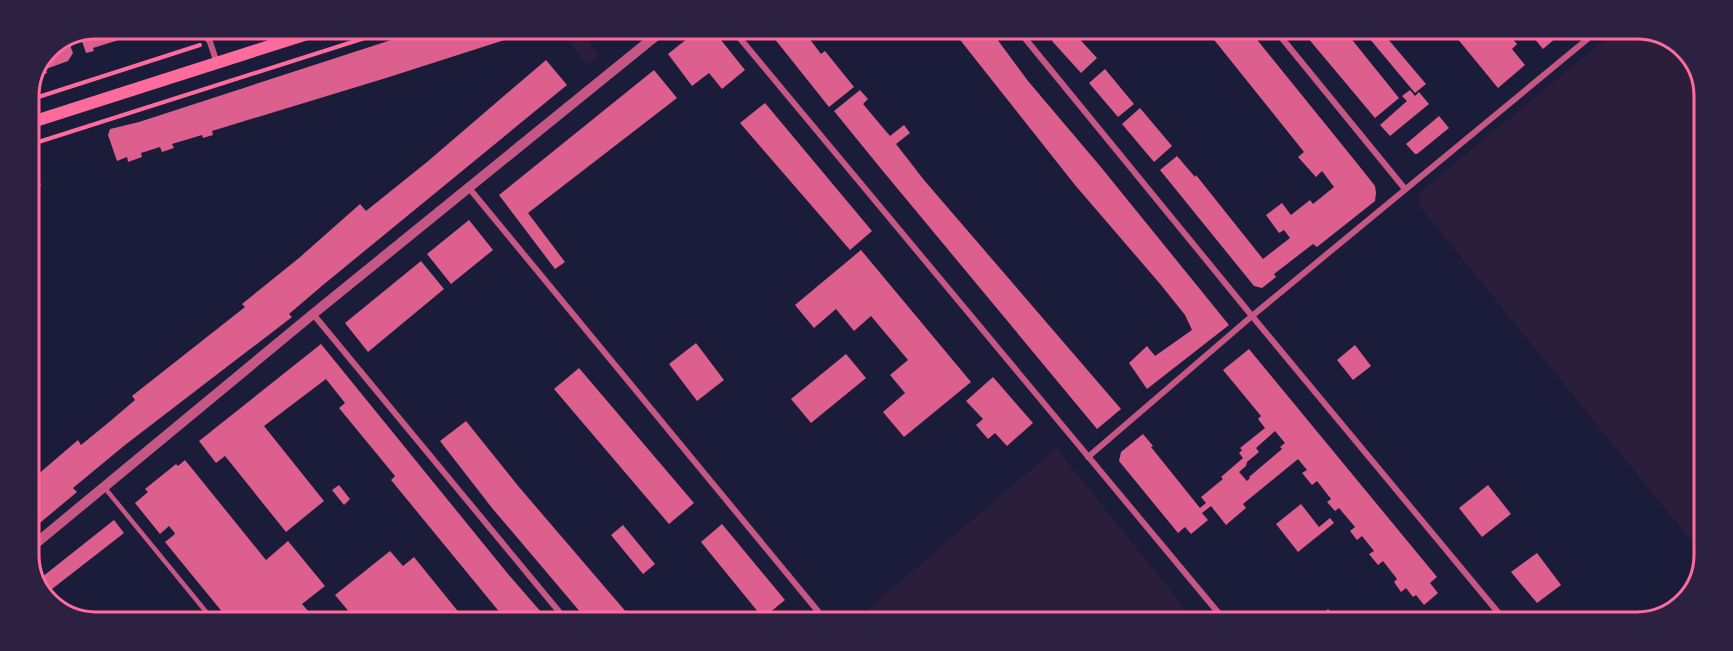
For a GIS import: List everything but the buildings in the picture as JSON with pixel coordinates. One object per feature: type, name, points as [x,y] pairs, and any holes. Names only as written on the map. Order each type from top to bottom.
[{"type":"main road","points":[[39,120],[292,39]]},
{"type":"street","points":[[208,39],[217,63]]},
{"type":"street","points":[[39,541],[313,314],[652,39]]},
{"type":"street","points":[[740,39],[1218,612]]},
{"type":"street","points":[[1026,39],[1498,612]]},
{"type":"street","points":[[1283,39],[1405,189]]},
{"type":"street","points":[[1088,457],[1252,316],[1587,39]]},
{"type":"street","points":[[469,188],[819,612]]},
{"type":"street","points":[[313,314],[559,612]]},
{"type":"lane","points":[[104,487],[206,612]]},
{"type":"path","points":[[39,97],[219,39]]},
{"type":"path","points":[[39,142],[362,39]]},
{"type":"shaded area","points":[[568,39],[589,39],[599,56],[587,66]]},
{"type":"shaded area","points":[[1606,39],[1644,39],[1655,42],[1669,49],[1682,61],[1691,78],[1694,93],[1694,544],[1416,202],[1422,197],[1419,193]]},
{"type":"shaded area","points":[[1056,448],[1188,612],[865,612]]}]
